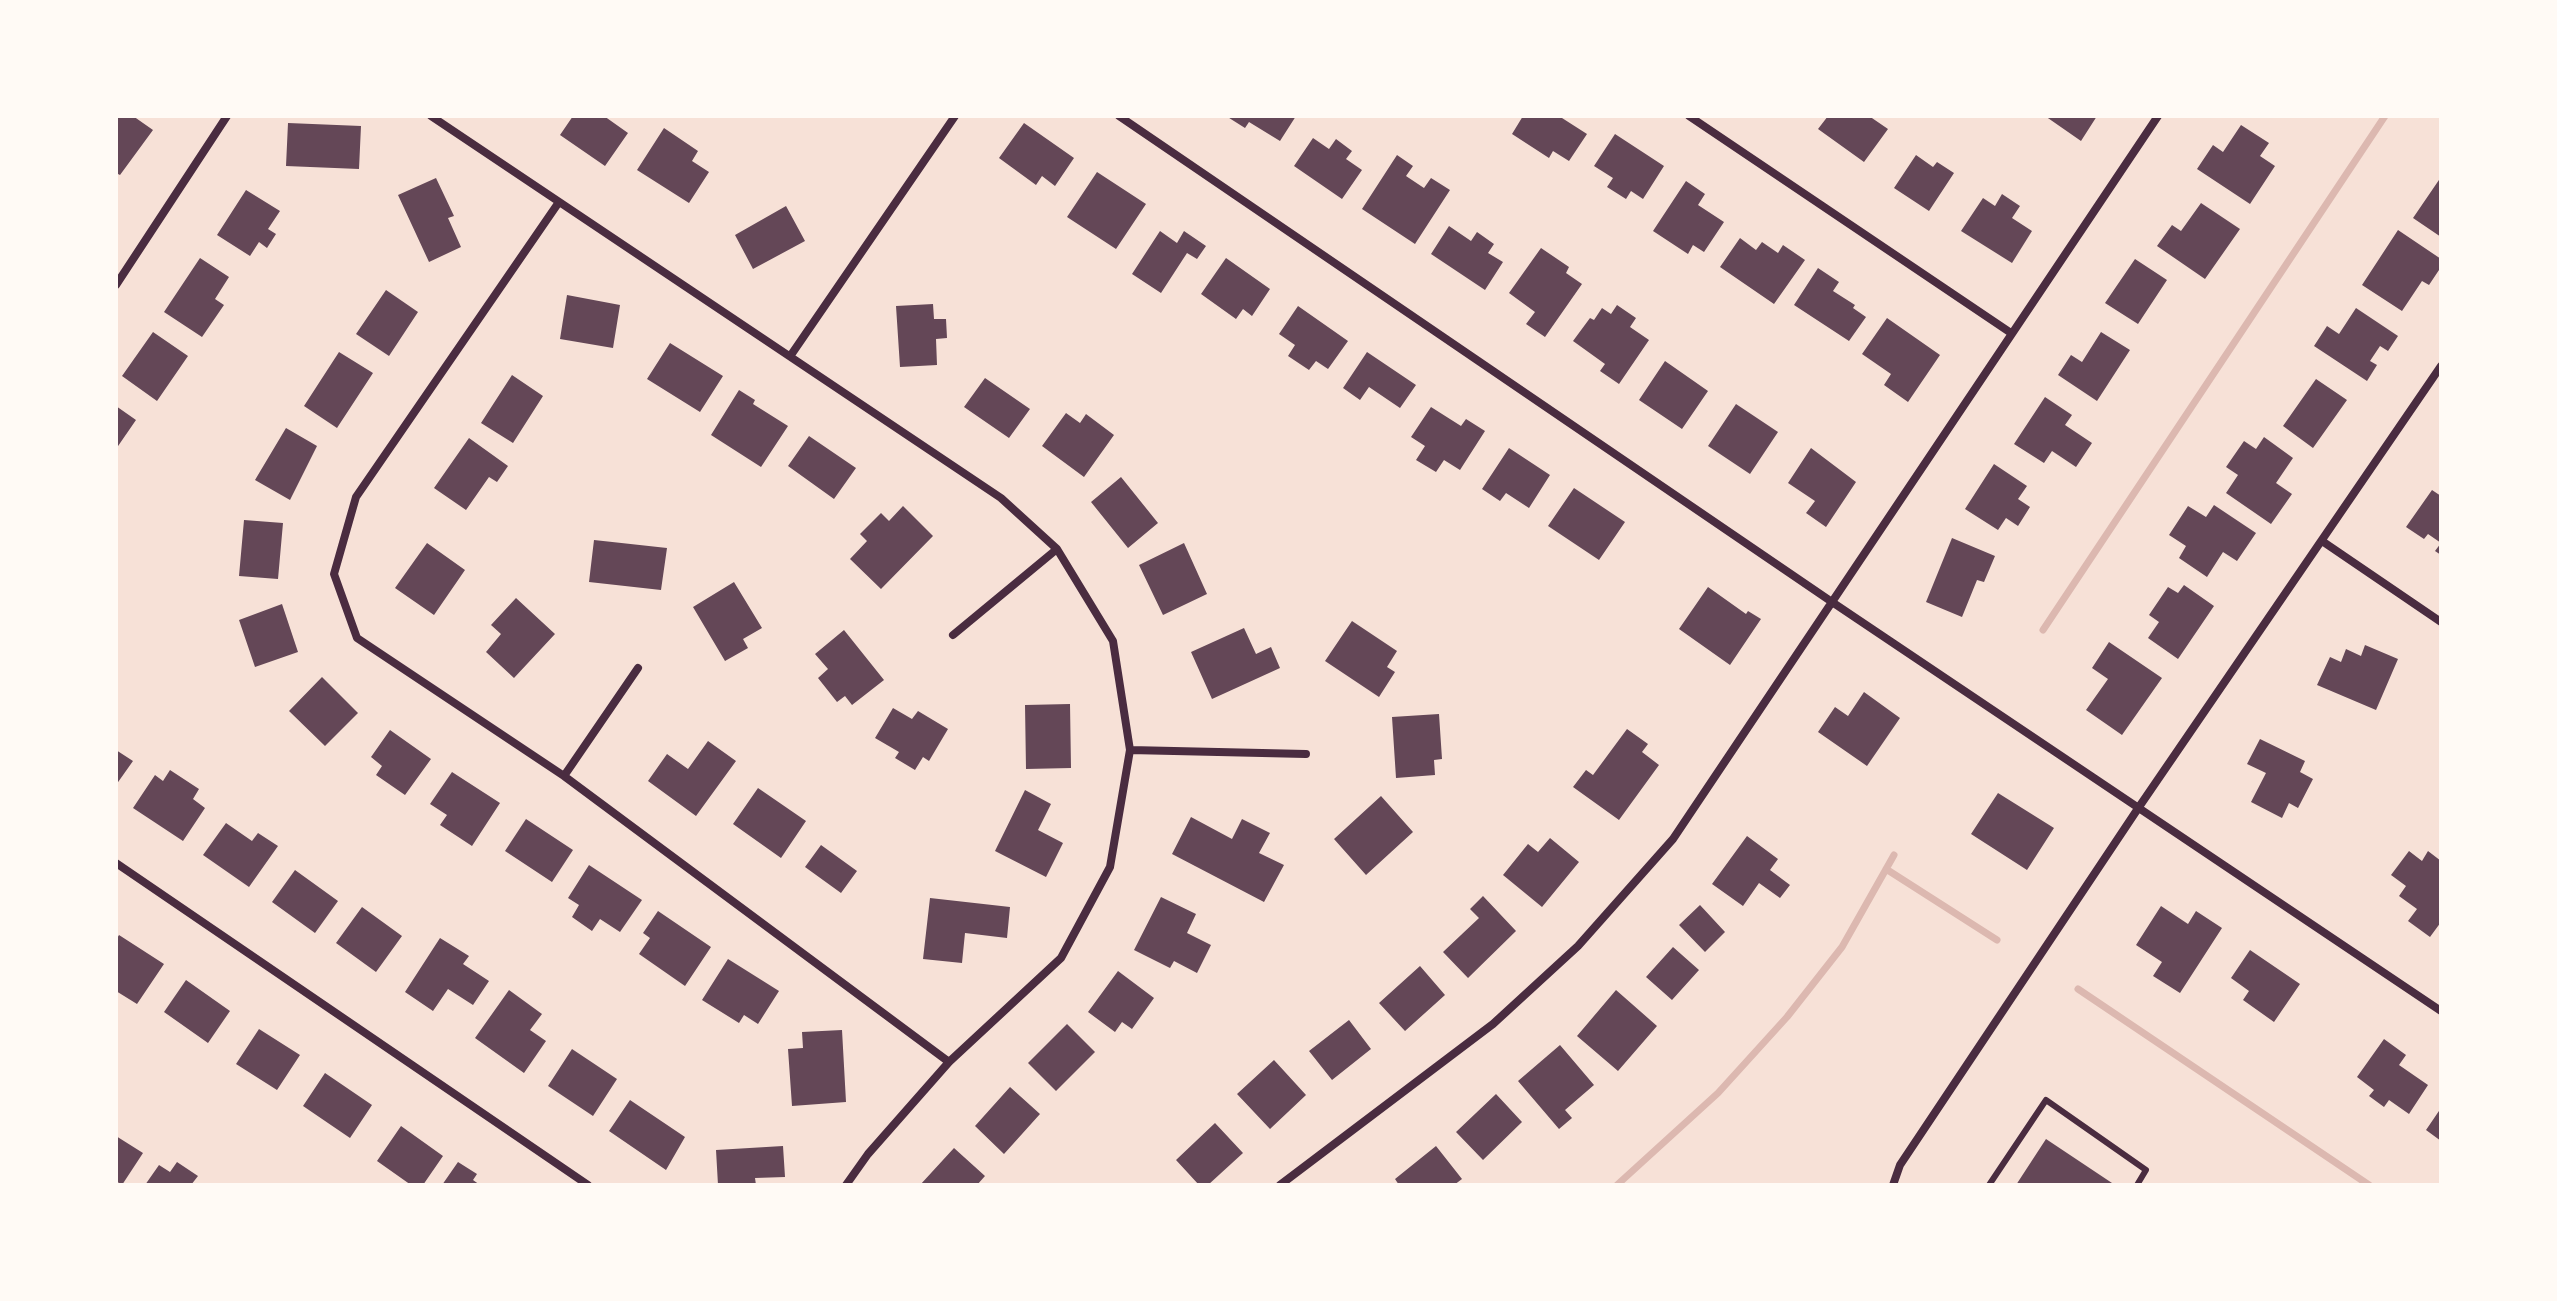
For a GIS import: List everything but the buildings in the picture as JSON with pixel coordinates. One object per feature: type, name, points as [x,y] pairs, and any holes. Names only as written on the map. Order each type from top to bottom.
[{"type":"street","points":[[116,285],[227,116]]},
{"type":"street","points":[[431,116],[1001,498],[1057,549],[1113,641],[1130,750],[1110,867],[1061,958],[949,1062],[868,1154],[846,1185]]},
{"type":"street","points":[[791,355],[955,116]]},
{"type":"street","points":[[1119,116],[1832,602],[2441,1011]]},
{"type":"street","points":[[1689,116],[2011,333]]},
{"type":"street","points":[[1280,1185],[1493,1024],[1578,946],[1673,839],[2158,116]]},
{"type":"street","points":[[559,202],[356,497],[334,574],[357,638],[564,776],[949,1062]]},
{"type":"street","points":[[1893,1185],[1900,1165],[2139,807],[2441,366]]},
{"type":"street","points":[[2322,541],[2441,622]]},
{"type":"street","points":[[953,635],[1057,549]]},
{"type":"street","points":[[564,776],[638,668]]},
{"type":"street","points":[[1130,750],[1306,754]]},
{"type":"street","points":[[116,863],[588,1185]]},
{"type":"lane","points":[[1989,1185],[2046,1100],[2146,1170],[2137,1185]]},
{"type":"waterway","points":[[2043,630],[2385,116]]},
{"type":"waterway","points":[[1617,1185],[1718,1093],[1787,1017],[1842,947],[1894,855]]},
{"type":"waterway","points":[[1886,869],[1997,940]]},
{"type":"waterway","points":[[2078,989],[2369,1185]]}]
